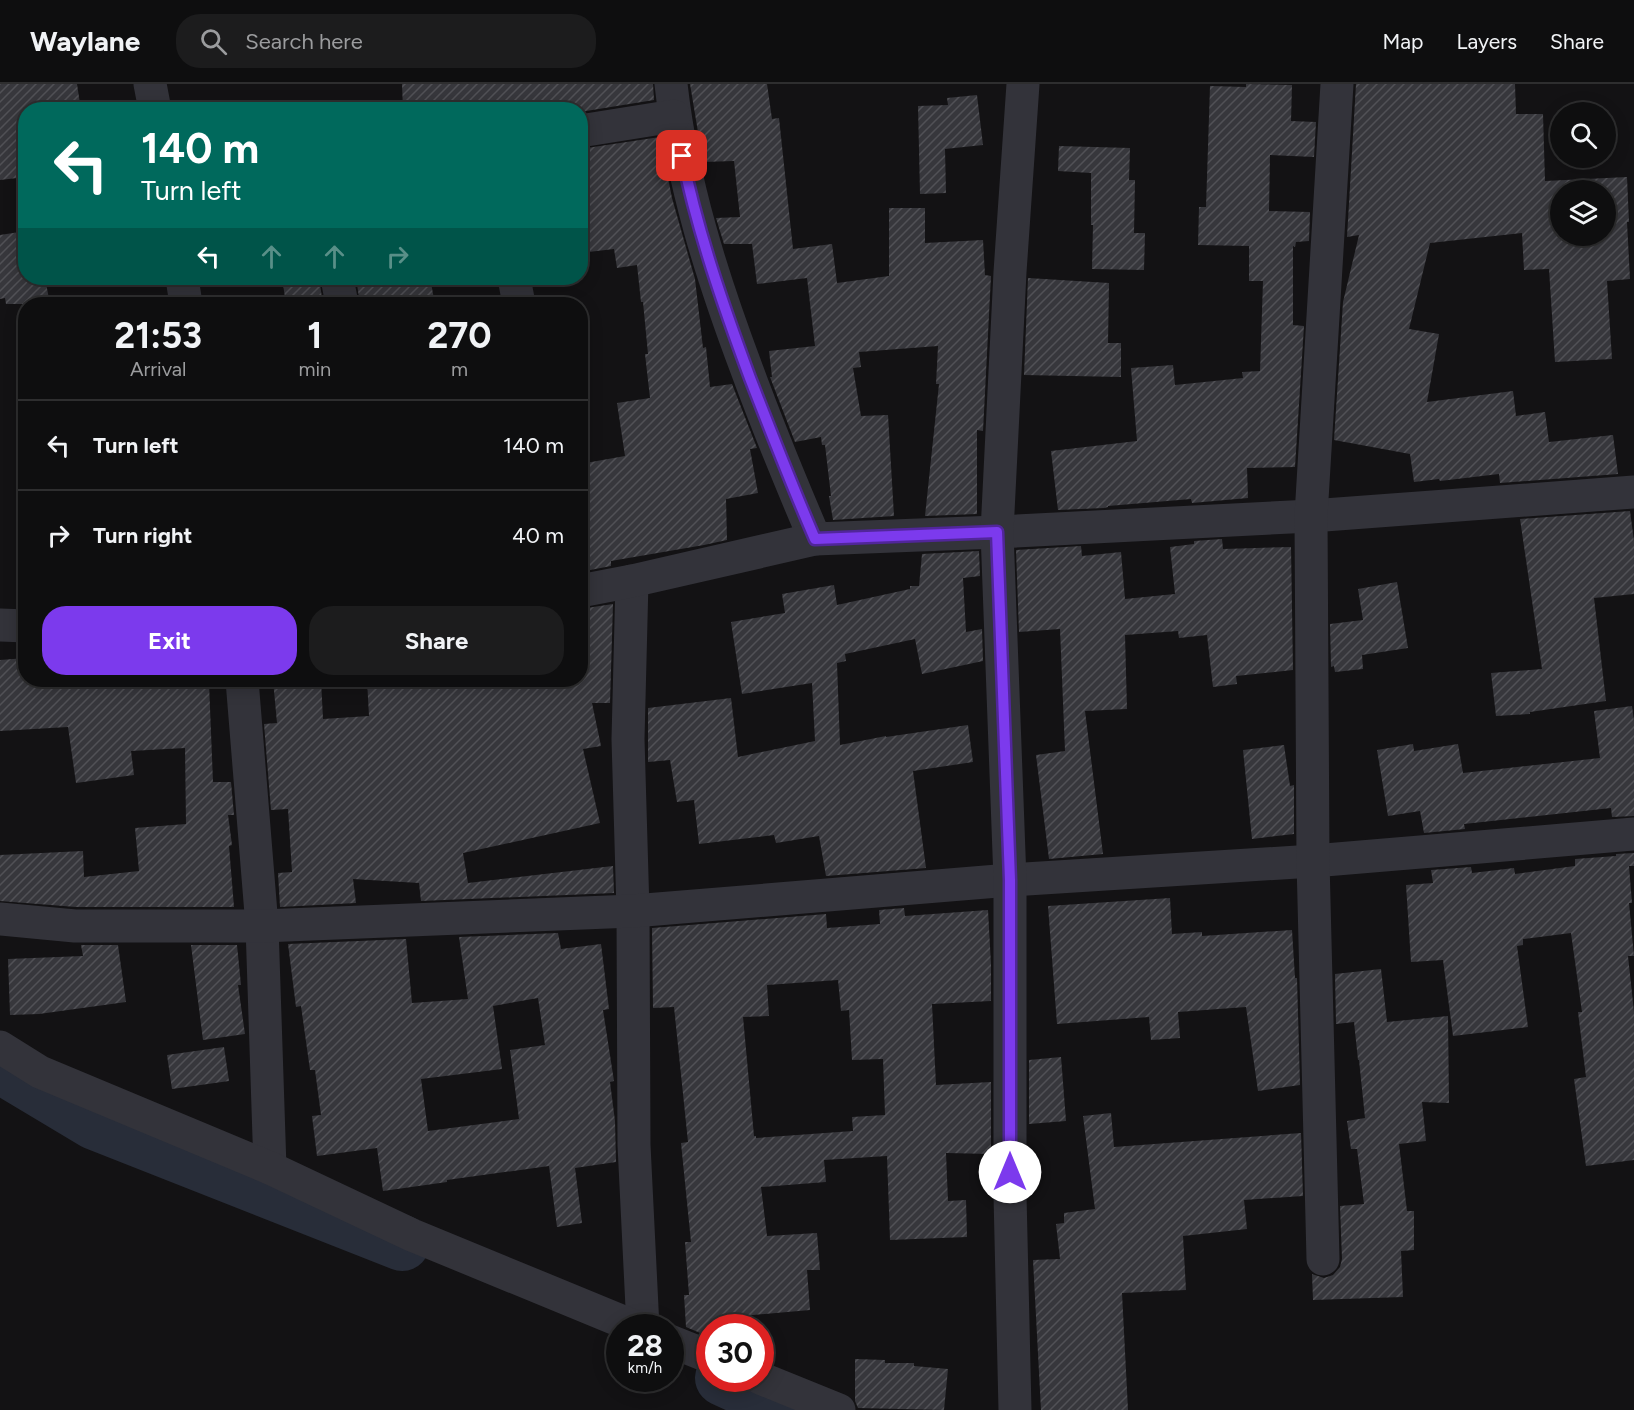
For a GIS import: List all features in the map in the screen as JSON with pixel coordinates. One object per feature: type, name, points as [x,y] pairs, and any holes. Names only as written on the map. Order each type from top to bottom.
[{"type":"street","points":[[150,84],[153,102]]},
{"type":"street","points":[[1015,1410],[1010,1195],[1010,880],[997,532],[1010,272],[1023,84]]},
{"type":"street","points":[[1323,1259],[1313,861],[1311,516],[1337,84]]},
{"type":"street","points":[[588,128],[672,100],[690,196],[720,299],[787,474],[815,539]]},
{"type":"street","points":[[588,589],[815,539],[1311,516],[1634,492]]},
{"type":"street","points":[[632,581],[628,739],[633,911],[634,1145],[643,1314]]},
{"type":"street","points":[[243,687],[262,926],[270,1168]]},
{"type":"street","points":[[0,919],[75,926],[262,926],[633,911],[1010,880],[1313,861],[1634,834]]},
{"type":"street","points":[[0,1047],[40,1072],[270,1168],[412,1235],[606,1315]]},
{"type":"street","points":[[774,1384],[839,1410]]},
{"type":"building","points":[[0,84],[77,84],[80,102],[18,102],[18,178],[0,180]]},
{"type":"building","points":[[402,84],[653,84],[654,100],[588,111],[588,102],[403,102]]},
{"type":"building","points":[[690,84],[767,84],[772,119],[779,118],[793,249],[832,244],[837,283],[889,276],[889,208],[925,208],[925,243],[983,240],[985,275],[991,276],[983,431],[977,430],[977,514],[925,516],[939,384],[936,384],[938,346],[859,352],[861,367],[853,368],[861,416],[888,415],[894,516],[833,520],[825,445],[822,445],[821,437],[795,442],[770,377],[772,377],[769,351],[815,346],[807,278],[757,284],[752,244],[724,244],[716,218],[740,217],[734,161],[703,162]]},
{"type":"building","points":[[1246,84],[1292,85],[1291,121],[1316,122],[1314,157],[1270,155],[1269,211],[1310,212],[1309,241],[1296,242],[1295,247],[1293,246],[1293,325],[1304,326],[1295,467],[1247,468],[1248,498],[1192,503],[1191,499],[1058,510],[1051,451],[1137,441],[1131,368],[1173,365],[1175,385],[1243,378],[1242,372],[1260,371],[1263,281],[1249,281],[1249,246],[1198,245],[1199,207],[1206,207],[1210,86],[1246,87]]},
{"type":"building","points":[[1356,84],[1515,84],[1516,114],[1543,114],[1545,181],[1550,181],[1550,246],[1616,246],[1616,180],[1566,180],[1627,177],[1630,279],[1607,281],[1612,359],[1555,362],[1549,269],[1524,270],[1522,233],[1430,243],[1409,329],[1439,334],[1427,402],[1513,391],[1516,416],[1545,412],[1549,442],[1613,435],[1618,474],[1500,483],[1499,474],[1414,482],[1410,454],[1334,440],[1343,302],[1359,235],[1347,237]]},
{"type":"building","points":[[977,95],[983,145],[945,149],[946,193],[920,194],[918,106],[948,105],[947,98]]},
{"type":"building","points":[[660,137],[672,198],[695,279],[710,387],[732,384],[757,448],[750,449],[758,493],[726,499],[727,540],[611,561],[611,566],[588,570],[588,463],[625,456],[617,403],[650,398],[643,302],[641,302],[637,265],[617,268],[614,249],[588,252],[588,148]]},
{"type":"building","points":[[1059,146],[1130,148],[1129,180],[1135,180],[1134,233],[1145,233],[1144,270],[1092,269],[1091,173],[1058,171]]},
{"type":"building","points":[[18,232],[18,285],[46,285],[49,297],[18,297],[18,304],[6,304],[5,298],[0,299],[0,235]]},
{"type":"building","points":[[1028,278],[1109,283],[1108,343],[1121,343],[1121,377],[1024,375]]},
{"type":"building","points":[[283,285],[320,285],[322,297],[285,297]]},
{"type":"building","points":[[357,285],[431,285],[434,297],[359,297]]},
{"type":"building","points":[[1630,511],[1634,541],[1634,594],[1594,598],[1606,701],[1530,712],[1530,714],[1496,716],[1491,673],[1542,669],[1520,519]]},
{"type":"building","points":[[1222,539],[1223,549],[1291,547],[1293,670],[1236,676],[1237,684],[1213,687],[1207,635],[1179,638],[1178,631],[1125,635],[1127,709],[1085,711],[1103,854],[1049,859],[1036,755],[1065,751],[1060,629],[1019,632],[1016,550],[1081,546],[1082,556],[1121,552],[1125,599],[1175,594],[1170,547],[1194,544],[1194,541]]},
{"type":"building","points":[[979,551],[980,576],[963,578],[966,632],[982,629],[983,661],[922,674],[915,639],[845,654],[846,661],[837,663],[840,745],[968,725],[973,762],[913,771],[926,868],[826,876],[819,836],[776,843],[774,835],[699,844],[694,800],[677,802],[670,760],[648,762],[648,708],[731,698],[738,757],[815,741],[812,683],[742,694],[731,622],[785,613],[782,594],[834,585],[837,605],[910,589],[910,586],[919,586],[922,554]]},
{"type":"building","points":[[1397,582],[1408,648],[1362,655],[1363,669],[1335,672],[1334,666],[1331,667],[1330,624],[1363,620],[1358,589]]},
{"type":"building","points":[[613,604],[610,703],[592,703],[601,746],[583,749],[600,823],[463,853],[468,883],[613,866],[614,893],[421,901],[419,883],[353,879],[356,903],[280,907],[278,873],[292,872],[288,809],[271,810],[264,724],[277,723],[274,687],[321,687],[323,719],[369,716],[367,687],[588,687],[588,608]]},
{"type":"building","points":[[18,659],[18,687],[209,687],[213,782],[231,782],[234,815],[228,815],[232,845],[229,846],[234,907],[76,907],[0,901],[0,855],[83,851],[84,877],[139,871],[135,828],[186,824],[185,748],[131,751],[134,775],[76,783],[68,727],[0,731],[0,660]]},
{"type":"building","points":[[1632,706],[1634,816],[1612,817],[1611,808],[1464,824],[1465,829],[1424,833],[1420,811],[1388,816],[1377,750],[1413,744],[1414,751],[1458,744],[1463,773],[1600,758],[1594,711]]},
{"type":"building","points":[[1284,745],[1290,786],[1294,785],[1294,834],[1252,839],[1243,750]]},
{"type":"building","points":[[1634,853],[1634,866],[1629,866],[1632,903],[1629,903],[1634,956],[1628,956],[1634,1012],[1634,1160],[1586,1166],[1574,1079],[1586,1077],[1578,1012],[1582,1012],[1571,933],[1523,939],[1523,945],[1517,946],[1528,1027],[1453,1036],[1443,960],[1411,962],[1406,885],[1433,883],[1431,870],[1471,867],[1472,873],[1514,868],[1515,874],[1575,866],[1575,859]]},
{"type":"building","points":[[1170,898],[1172,934],[1202,932],[1202,936],[1292,930],[1295,978],[1297,978],[1300,1085],[1258,1091],[1246,1007],[1178,1012],[1180,1038],[1151,1040],[1149,1017],[1057,1024],[1048,906]]},
{"type":"building","points":[[904,908],[905,916],[988,910],[991,1001],[932,1004],[936,1085],[991,1082],[991,1154],[946,1153],[948,1201],[966,1200],[967,1237],[890,1240],[887,1156],[824,1160],[826,1182],[761,1187],[767,1236],[817,1233],[820,1270],[807,1270],[810,1310],[765,1314],[696,1314],[696,1331],[686,1327],[684,1295],[689,1295],[685,1242],[691,1242],[681,1143],[688,1142],[674,1007],[653,1008],[652,928],[826,914],[827,928],[880,924],[879,910]],"holes":[[[838,980],[841,1011],[849,1010],[852,1060],[883,1059],[885,1115],[852,1117],[853,1131],[756,1138],[743,1017],[769,1016],[767,985]]]},
{"type":"building","points":[[558,933],[561,949],[601,944],[609,1009],[603,1010],[614,1081],[610,1082],[615,1121],[616,1162],[575,1168],[582,1223],[557,1227],[549,1166],[383,1191],[377,1148],[317,1156],[312,1116],[321,1115],[315,1070],[310,1070],[301,1006],[296,1007],[288,944],[406,939],[412,1003],[468,999],[459,937]],"holes":[[[538,998],[545,1045],[510,1050],[519,1119],[428,1131],[421,1079],[502,1069],[493,1006]]]},
{"type":"building","points":[[81,945],[118,945],[126,1002],[39,1014],[10,1015],[8,959],[83,956]]},
{"type":"building","points":[[191,945],[237,945],[241,985],[238,985],[245,1034],[203,1040]]},
{"type":"building","points":[[1381,969],[1387,1022],[1448,1016],[1449,1103],[1422,1102],[1426,1141],[1399,1144],[1407,1211],[1414,1211],[1414,1250],[1401,1251],[1403,1297],[1313,1300],[1312,1274],[1324,1278],[1333,1275],[1340,1267],[1342,1259],[1340,1206],[1364,1204],[1357,1149],[1351,1149],[1347,1121],[1365,1118],[1359,1060],[1354,1022],[1336,1024],[1335,974]]},
{"type":"building","points":[[224,1047],[229,1081],[172,1089],[167,1055]]},
{"type":"building","points":[[1061,1057],[1066,1121],[1029,1124],[1029,1060]]},
{"type":"building","points":[[1111,1113],[1114,1147],[1301,1133],[1303,1196],[1244,1200],[1247,1229],[1183,1236],[1186,1290],[1122,1293],[1128,1410],[1041,1410],[1033,1260],[1060,1259],[1056,1224],[1064,1223],[1064,1213],[1095,1209],[1083,1116]]},
{"type":"building","points":[[855,1359],[885,1360],[885,1363],[914,1363],[914,1366],[948,1369],[944,1410],[858,1408],[855,1401]]},
{"type":"waterway","points":[[0,1065],[95,1122],[402,1243]]},
{"type":"waterway","points":[[754,1392],[793,1410]]},
{"type":"route","points":[[682,156],[690,196],[720,299],[787,474],[815,539],[997,532],[1010,880],[1010,1172]]}]
